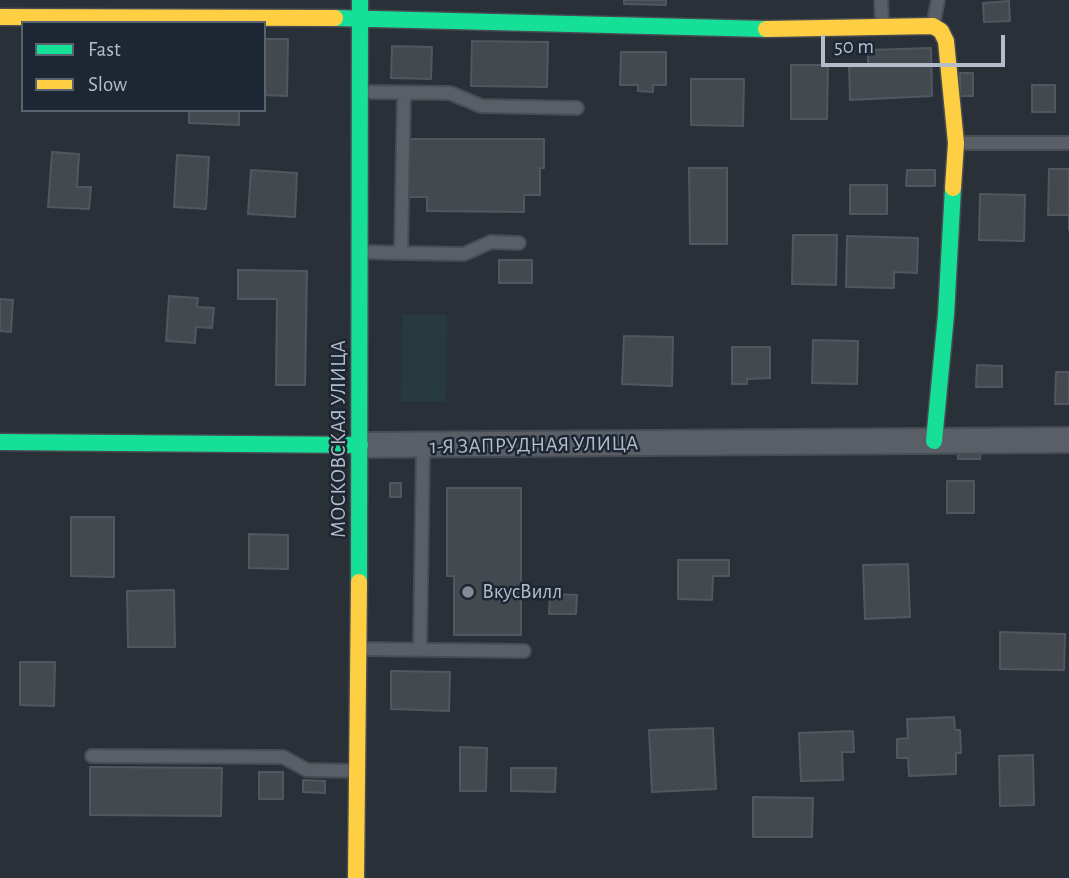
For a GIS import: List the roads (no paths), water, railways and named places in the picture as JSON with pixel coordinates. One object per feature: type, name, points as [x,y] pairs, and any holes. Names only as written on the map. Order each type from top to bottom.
[{"type":"street","name":"МОСКОВСКАЯ УЛИЦА","points":[[356,878],[360,0]]},
{"type":"street","points":[[0,17],[360,18],[754,29],[933,26],[941,31],[946,41],[956,144],[946,315],[934,440]]},
{"type":"street","name":"1-Я ЗАПРУДНАЯ УЛИЦА","points":[[0,442],[423,446],[1069,440]]},
{"type":"lane","points":[[881,0],[882,26]]},
{"type":"lane","points":[[933,26],[938,0]]},
{"type":"lane","points":[[360,92],[450,93],[481,106],[578,108]]},
{"type":"lane","points":[[401,253],[404,93]]},
{"type":"lane","points":[[956,144],[1069,143]]},
{"type":"lane","points":[[360,252],[464,254],[491,243],[519,243]]},
{"type":"lane","points":[[420,650],[423,446]]},
{"type":"lane","points":[[358,649],[524,651]]},
{"type":"lane","points":[[92,756],[284,757],[307,770],[357,771]]},
{"type":"place","name":"ВкусВилл","points":[[468,592]]}]
